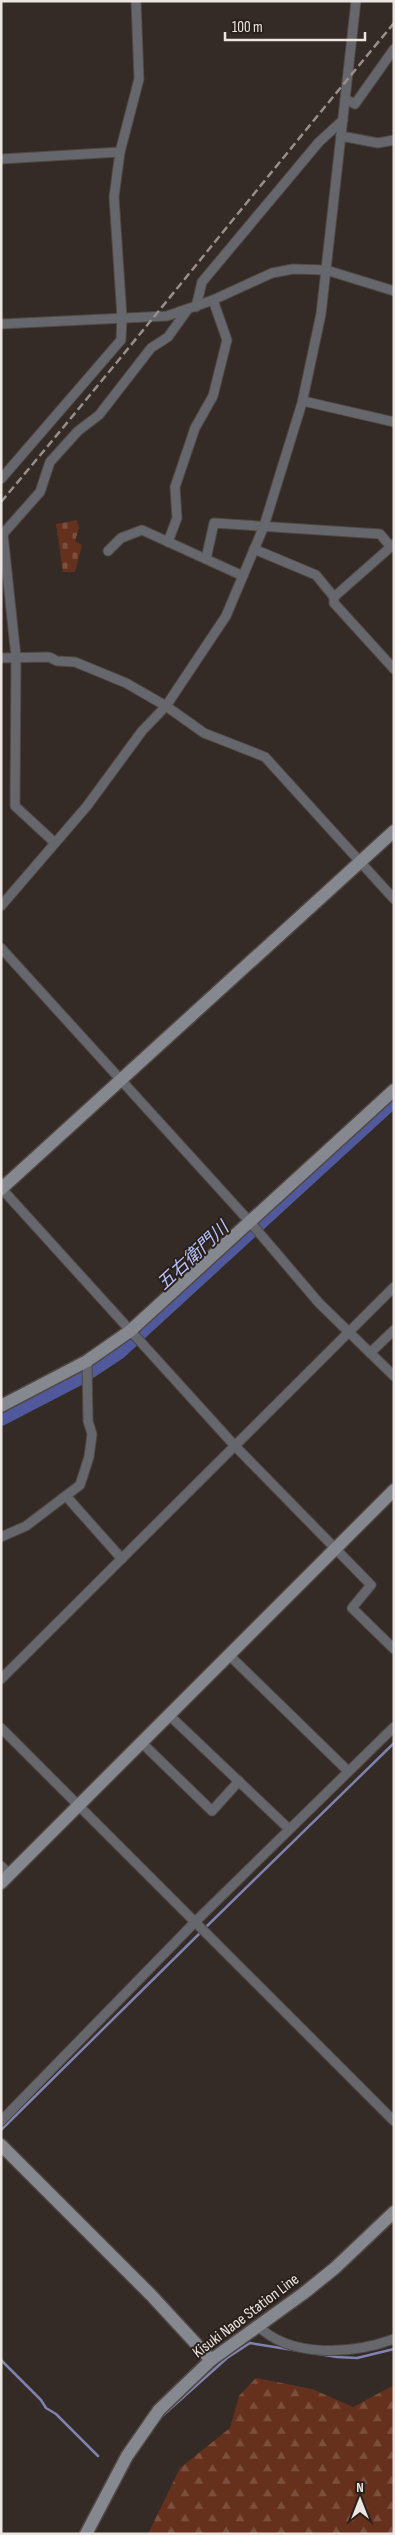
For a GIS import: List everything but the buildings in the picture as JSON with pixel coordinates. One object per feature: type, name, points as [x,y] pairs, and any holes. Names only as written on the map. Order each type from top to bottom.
[{"type":"street","points":[[1,479],[121,340],[122,317],[114,197],[120,152],[139,79],[136,1]]},
{"type":"street","points":[[1,906],[87,806],[142,731],[166,706],[226,616],[264,526],[302,401],[320,314],[356,1]]},
{"type":"street","points":[[345,99],[355,104],[394,49]]},
{"type":"street","points":[[55,843],[15,806],[16,656],[2,535],[40,492],[50,462],[78,431],[99,415],[150,348],[168,337],[192,308],[202,282],[319,142],[343,120]]},
{"type":"street","points":[[341,136],[378,143],[394,140]]},
{"type":"street","points":[[1,159],[120,152]]},
{"type":"street","points":[[1,324],[167,316],[213,300],[272,272],[293,269],[326,270],[394,291]]},
{"type":"street","points":[[168,542],[177,518],[176,487],[195,428],[213,396],[227,340],[213,300]]},
{"type":"street","points":[[302,401],[394,422]]},
{"type":"street","points":[[206,559],[214,523],[380,534],[392,545],[334,597]]},
{"type":"street","points":[[108,551],[121,538],[142,530],[243,576]]},
{"type":"street","points":[[254,549],[316,575],[334,597],[334,603],[394,669]]},
{"type":"street","points":[[1,658],[16,656],[49,657],[58,661],[75,662],[126,683],[166,706],[204,733],[265,757],[394,898]]},
{"type":"street","points":[[394,831],[1,1189],[235,1446],[371,1586],[352,1608],[394,1649]]},
{"type":"street","points":[[1,948],[250,1222],[319,1303],[394,1376]]},
{"type":"street","points":[[1,1406],[87,1361],[130,1332],[394,1090]]},
{"type":"street","points":[[2,1678],[394,1287]]},
{"type":"street","points":[[370,1353],[394,1330]]},
{"type":"street","points":[[1,1537],[26,1526],[80,1485],[89,1457],[92,1434],[88,1421],[87,1361]]},
{"type":"street","points":[[4,1875],[80,1807],[394,1490]]},
{"type":"street","points":[[66,1496],[122,1559]]},
{"type":"street","points":[[230,1656],[348,1771]]},
{"type":"street","points":[[170,1716],[289,1829]]},
{"type":"street","points":[[1,2120],[196,1921],[394,1727]]},
{"type":"street","points":[[1,1728],[394,2121]]},
{"type":"street","points":[[142,1743],[212,1811],[239,1781]]},
{"type":"street","points":[[1,2145],[151,2295],[211,2360]]},
{"type":"street","name":"Kisuki Naoe Station Line","points":[[86,2534],[137,2438],[159,2410],[211,2360],[257,2325],[304,2293],[335,2268],[394,2212]]},
{"type":"street","points":[[257,2325],[273,2339],[310,2348],[350,2350],[394,2339]]},
{"type":"green space","points":[[77,520],[79,528],[75,541],[82,545],[75,572],[63,572],[56,524]]},
{"type":"green space","points":[[256,2378],[312,2389],[353,2407],[394,2385],[394,2534],[148,2534],[180,2468],[230,2428],[239,2396]]},
{"type":"waterway","name":"五右衛門川","points":[[1,1418],[80,1377],[118,1352],[394,1099]]},
{"type":"waterway","points":[[205,1928],[394,1743]]},
{"type":"waterway","points":[[1,2130],[201,1932]]},
{"type":"waterway","points":[[161,2417],[227,2358],[250,2343],[337,2357],[357,2358],[394,2349]]},
{"type":"waterway","points":[[1,2360],[41,2400],[46,2408],[56,2414],[98,2456]]},
{"type":"railway","points":[[1,502],[394,23]]}]
